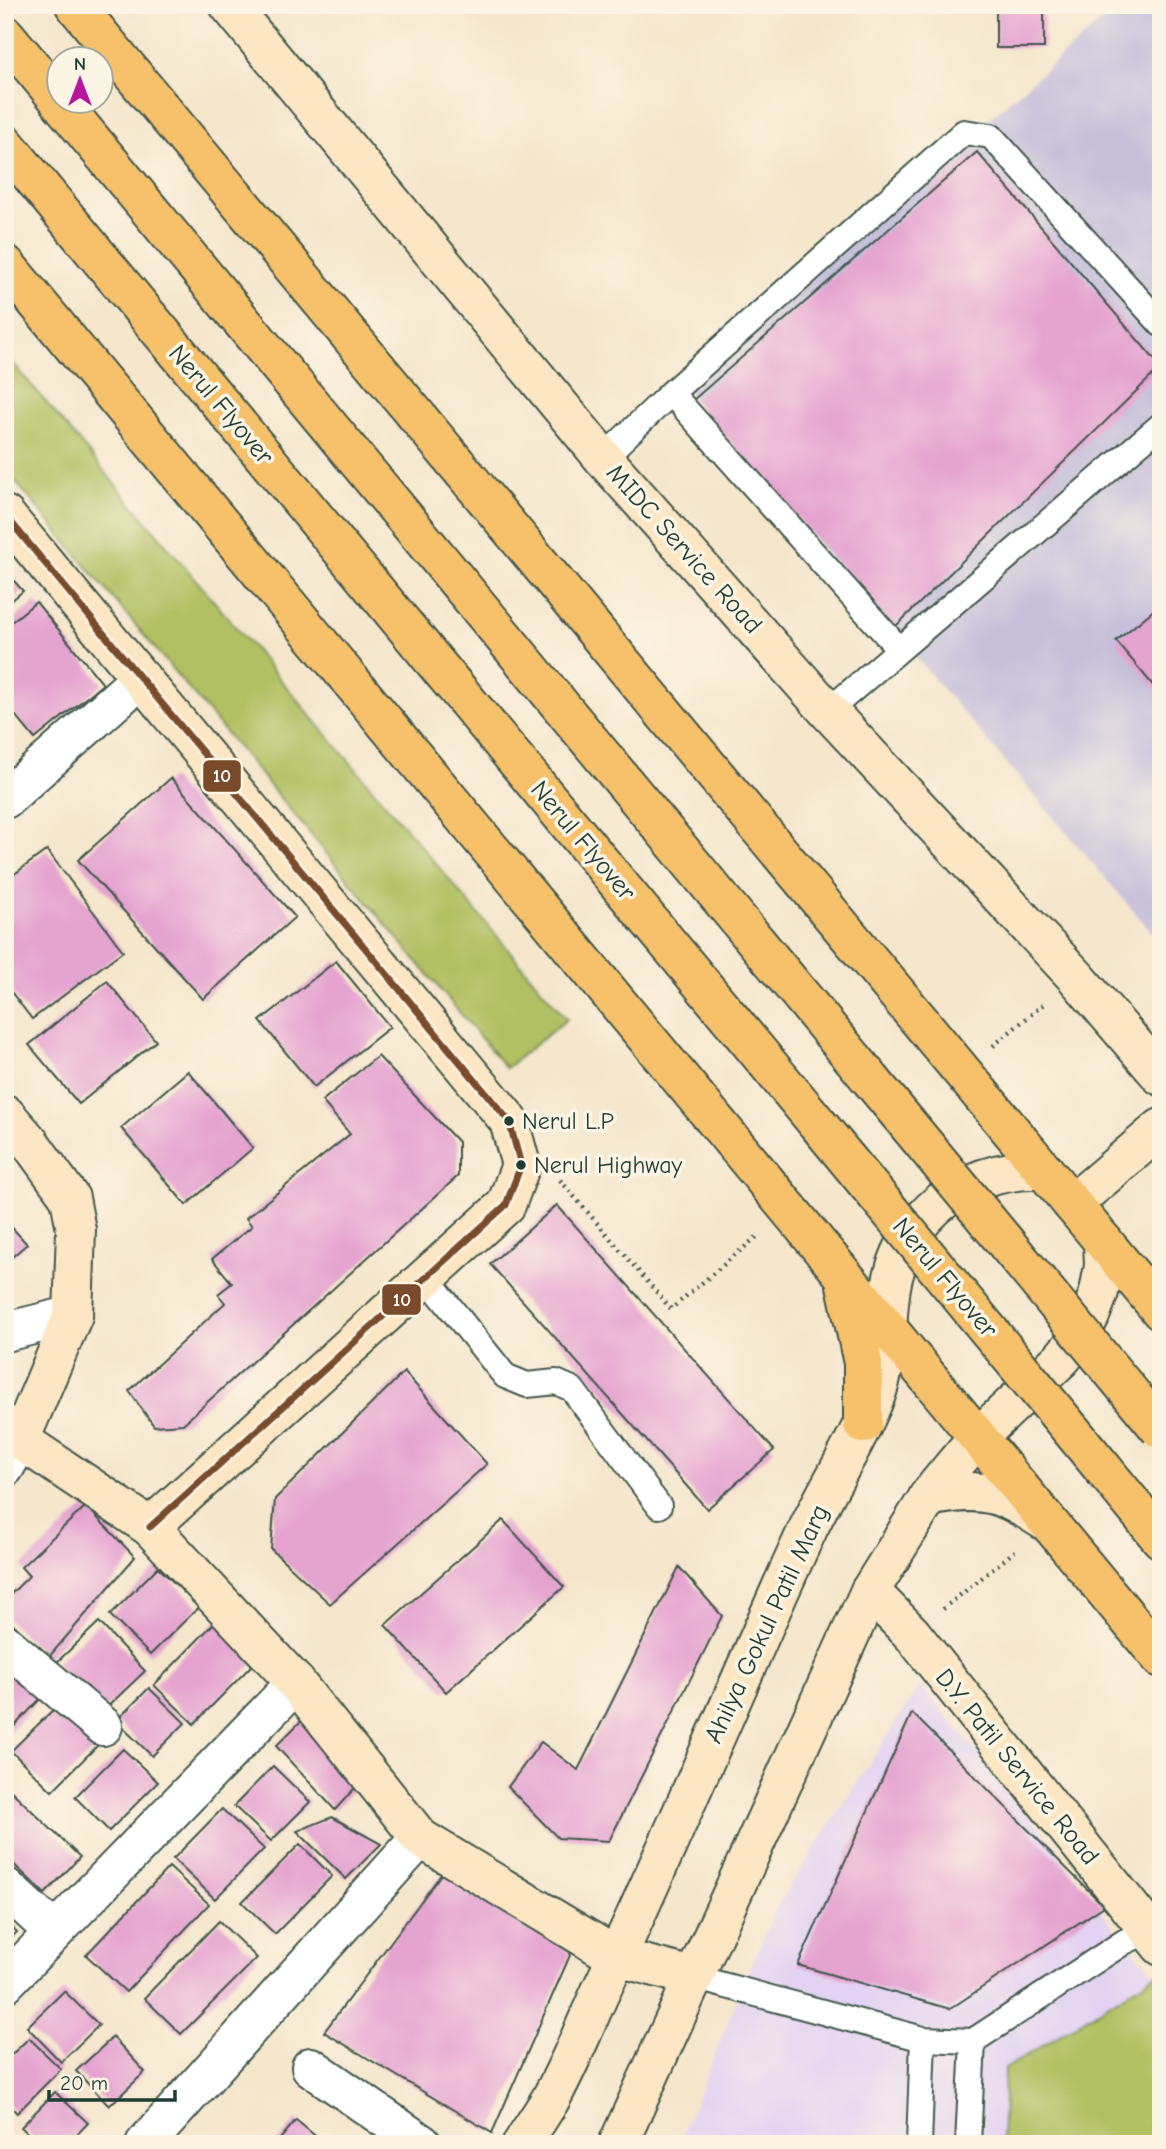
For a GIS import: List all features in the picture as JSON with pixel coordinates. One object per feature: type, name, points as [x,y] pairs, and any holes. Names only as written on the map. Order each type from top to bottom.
[{"type":"highway","points":[[75,5],[1161,1311]]},
{"type":"highway","points":[[5,35],[46,84]]},
{"type":"highway","points":[[72,116],[1161,1429]]},
{"type":"highway","name":"Nerul Flyover","points":[[5,144],[1161,1539]]},
{"type":"highway","points":[[5,264],[1161,1658]]},
{"type":"highway","points":[[844,1275],[863,1363],[863,1424]]},
{"type":"street","name":"MIDC Service Road","points":[[229,5],[603,458],[828,711],[1076,976],[1161,1076]]},
{"type":"street","points":[[5,515],[509,1121],[521,1165],[506,1205],[150,1527]]},
{"type":"street","points":[[5,799],[141,678]]},
{"type":"street","points":[[5,1114],[70,1198],[76,1230],[73,1315],[13,1454],[150,1527],[296,1683],[420,1838],[617,1957],[693,1977]]},
{"type":"street","points":[[1072,1204],[1161,1128]]},
{"type":"street","name":"Ahilya Gokul Patil Marg","points":[[522,2144],[550,2099],[617,1957],[808,1530],[876,1395],[882,1371],[891,1278],[900,1254],[929,1212],[949,1195],[972,1182],[996,1174],[1022,1169],[1044,1170]]},
{"type":"street","points":[[618,2144],[870,1591],[928,1497],[978,1437],[1061,1359],[1078,1339],[1099,1292],[1104,1266],[1103,1241]]},
{"type":"street","points":[[5,1332],[73,1315]]},
{"type":"street","points":[[948,1401],[968,1402],[994,1398],[1041,1376]]},
{"type":"street","points":[[928,1497],[962,1491],[988,1493],[1012,1500],[1048,1522]]},
{"type":"street","name":"D.Y. Patil Service Road","points":[[870,1591],[912,1634],[1154,1939]]},
{"type":"street","points":[[5,1644],[103,1726]]},
{"type":"street","points":[[5,1983],[296,1683]]},
{"type":"street","points":[[145,2144],[420,1838]]},
{"type":"street","points":[[5,1887],[54,1932]]},
{"type":"street","points":[[311,2067],[422,2144]]},
{"type":"lane","points":[[603,458],[671,393],[964,132],[991,136],[1161,324]]},
{"type":"lane","points":[[671,393],[899,649]]},
{"type":"lane","points":[[828,711],[1161,425]]},
{"type":"lane","points":[[426,1277],[505,1376],[527,1385],[556,1382],[572,1389],[659,1506]]},
{"type":"lane","points":[[693,1977],[923,2039],[973,2040],[1124,1942],[1154,1939]]},
{"type":"lane","points":[[919,2144],[923,2039]]},
{"type":"lane","points":[[968,2144],[973,2040]]},
{"type":"path","points":[[962,1071],[1076,976]]},
{"type":"path","points":[[554,1173],[671,1309],[789,1210]]},
{"type":"path","points":[[912,1634],[1020,1546]]},
{"type":"shaded area","points":[[1121,5],[1161,5],[1161,943],[681,384]]},
{"type":"shaded area","points":[[920,1685],[1028,1813],[1114,1928],[1161,1983],[1161,2144],[678,2144],[774,1911]]},
{"type":"green space","points":[[5,354],[567,1019],[506,1068],[5,469]]},
{"type":"green space","points":[[1160,1972],[1161,2144],[1002,2144],[1005,2069]]},
{"type":"building","points":[[996,5],[1044,5],[1044,48],[996,48]]},
{"type":"building","points":[[977,152],[1161,367],[895,627],[693,400]]},
{"type":"building","points":[[5,571],[23,591],[5,606]]},
{"type":"building","points":[[36,602],[103,684],[35,739],[5,703],[5,627]]},
{"type":"building","points":[[1161,604],[1161,695],[1116,641]]},
{"type":"building","points":[[171,778],[295,917],[203,999],[78,860]]},
{"type":"building","points":[[47,850],[123,951],[32,1019],[5,984],[5,881]]},
{"type":"building","points":[[336,961],[390,1027],[314,1087],[260,1021]]},
{"type":"building","points":[[107,981],[156,1041],[79,1104],[29,1045]]},
{"type":"building","points":[[378,1056],[458,1142],[458,1176],[183,1424],[154,1426],[129,1391],[225,1303],[218,1294],[232,1283],[212,1259],[252,1226],[246,1218],[350,1134],[322,1101]]},
{"type":"building","points":[[188,1071],[253,1148],[186,1205],[121,1128]]},
{"type":"building","points":[[557,1205],[774,1450],[707,1509],[490,1264]]},
{"type":"building","points":[[5,1220],[27,1244],[5,1263]]},
{"type":"building","points":[[404,1372],[487,1464],[330,1604],[271,1549],[275,1499]]},
{"type":"building","points":[[86,1506],[135,1557],[48,1658],[5,1616],[5,1600],[29,1576],[21,1567]]},
{"type":"building","points":[[503,1520],[564,1587],[446,1692],[385,1625]]},
{"type":"building","points":[[158,1567],[199,1607],[150,1655],[110,1615]]},
{"type":"building","points":[[679,1567],[722,1616],[609,1841],[558,1838],[508,1787],[541,1742],[578,1770]]},
{"type":"building","points":[[218,1619],[259,1658],[194,1724],[154,1685]]},
{"type":"building","points":[[99,1622],[145,1671],[101,1713],[55,1664]]},
{"type":"building","points":[[5,1663],[42,1697],[5,1736]]},
{"type":"building","points":[[149,1688],[185,1723],[152,1756],[116,1721]]},
{"type":"building","points":[[61,1702],[101,1742],[52,1791],[11,1751]]},
{"type":"building","points":[[912,1713],[1104,1906],[950,2009],[798,1965]]},
{"type":"building","points":[[307,1715],[361,1781],[335,1810],[276,1746]]},
{"type":"building","points":[[123,1749],[158,1782],[109,1831],[75,1797]]},
{"type":"building","points":[[273,1766],[310,1802],[271,1841],[234,1806]]},
{"type":"building","points":[[5,1785],[80,1857],[45,1894],[5,1856]]},
{"type":"building","points":[[222,1809],[264,1849],[215,1899],[173,1859]]},
{"type":"building","points":[[332,1817],[381,1844],[346,1879],[297,1831]]},
{"type":"building","points":[[300,1844],[332,1876],[275,1934],[242,1902]]},
{"type":"building","points":[[169,1867],[209,1904],[126,1992],[86,1955]]},
{"type":"building","points":[[445,1869],[571,1953],[492,2133],[324,2032]]},
{"type":"building","points":[[5,1920],[17,1932],[5,1944]]},
{"type":"building","points":[[219,1921],[257,1958],[181,2034],[144,1998]]},
{"type":"building","points":[[64,1991],[99,2025],[61,2062],[27,2027]]},
{"type":"building","points":[[113,2037],[145,2072],[109,2106],[76,2071]]},
{"type":"building","points":[[29,2038],[61,2069],[17,2113],[5,2101],[5,2061]]},
{"type":"building","points":[[55,2092],[88,2123],[68,2144],[39,2144],[21,2127]]},
{"type":"building","points":[[296,2120],[325,2144],[276,2144]]},
{"type":"transit line","name":"10","points":[[5,515],[509,1121],[521,1165],[506,1205],[150,1527]]},
{"type":"place","name":"Nerul L.P","points":[[509,1121]]},
{"type":"place","name":"Nerul Highway","points":[[521,1165]]}]
